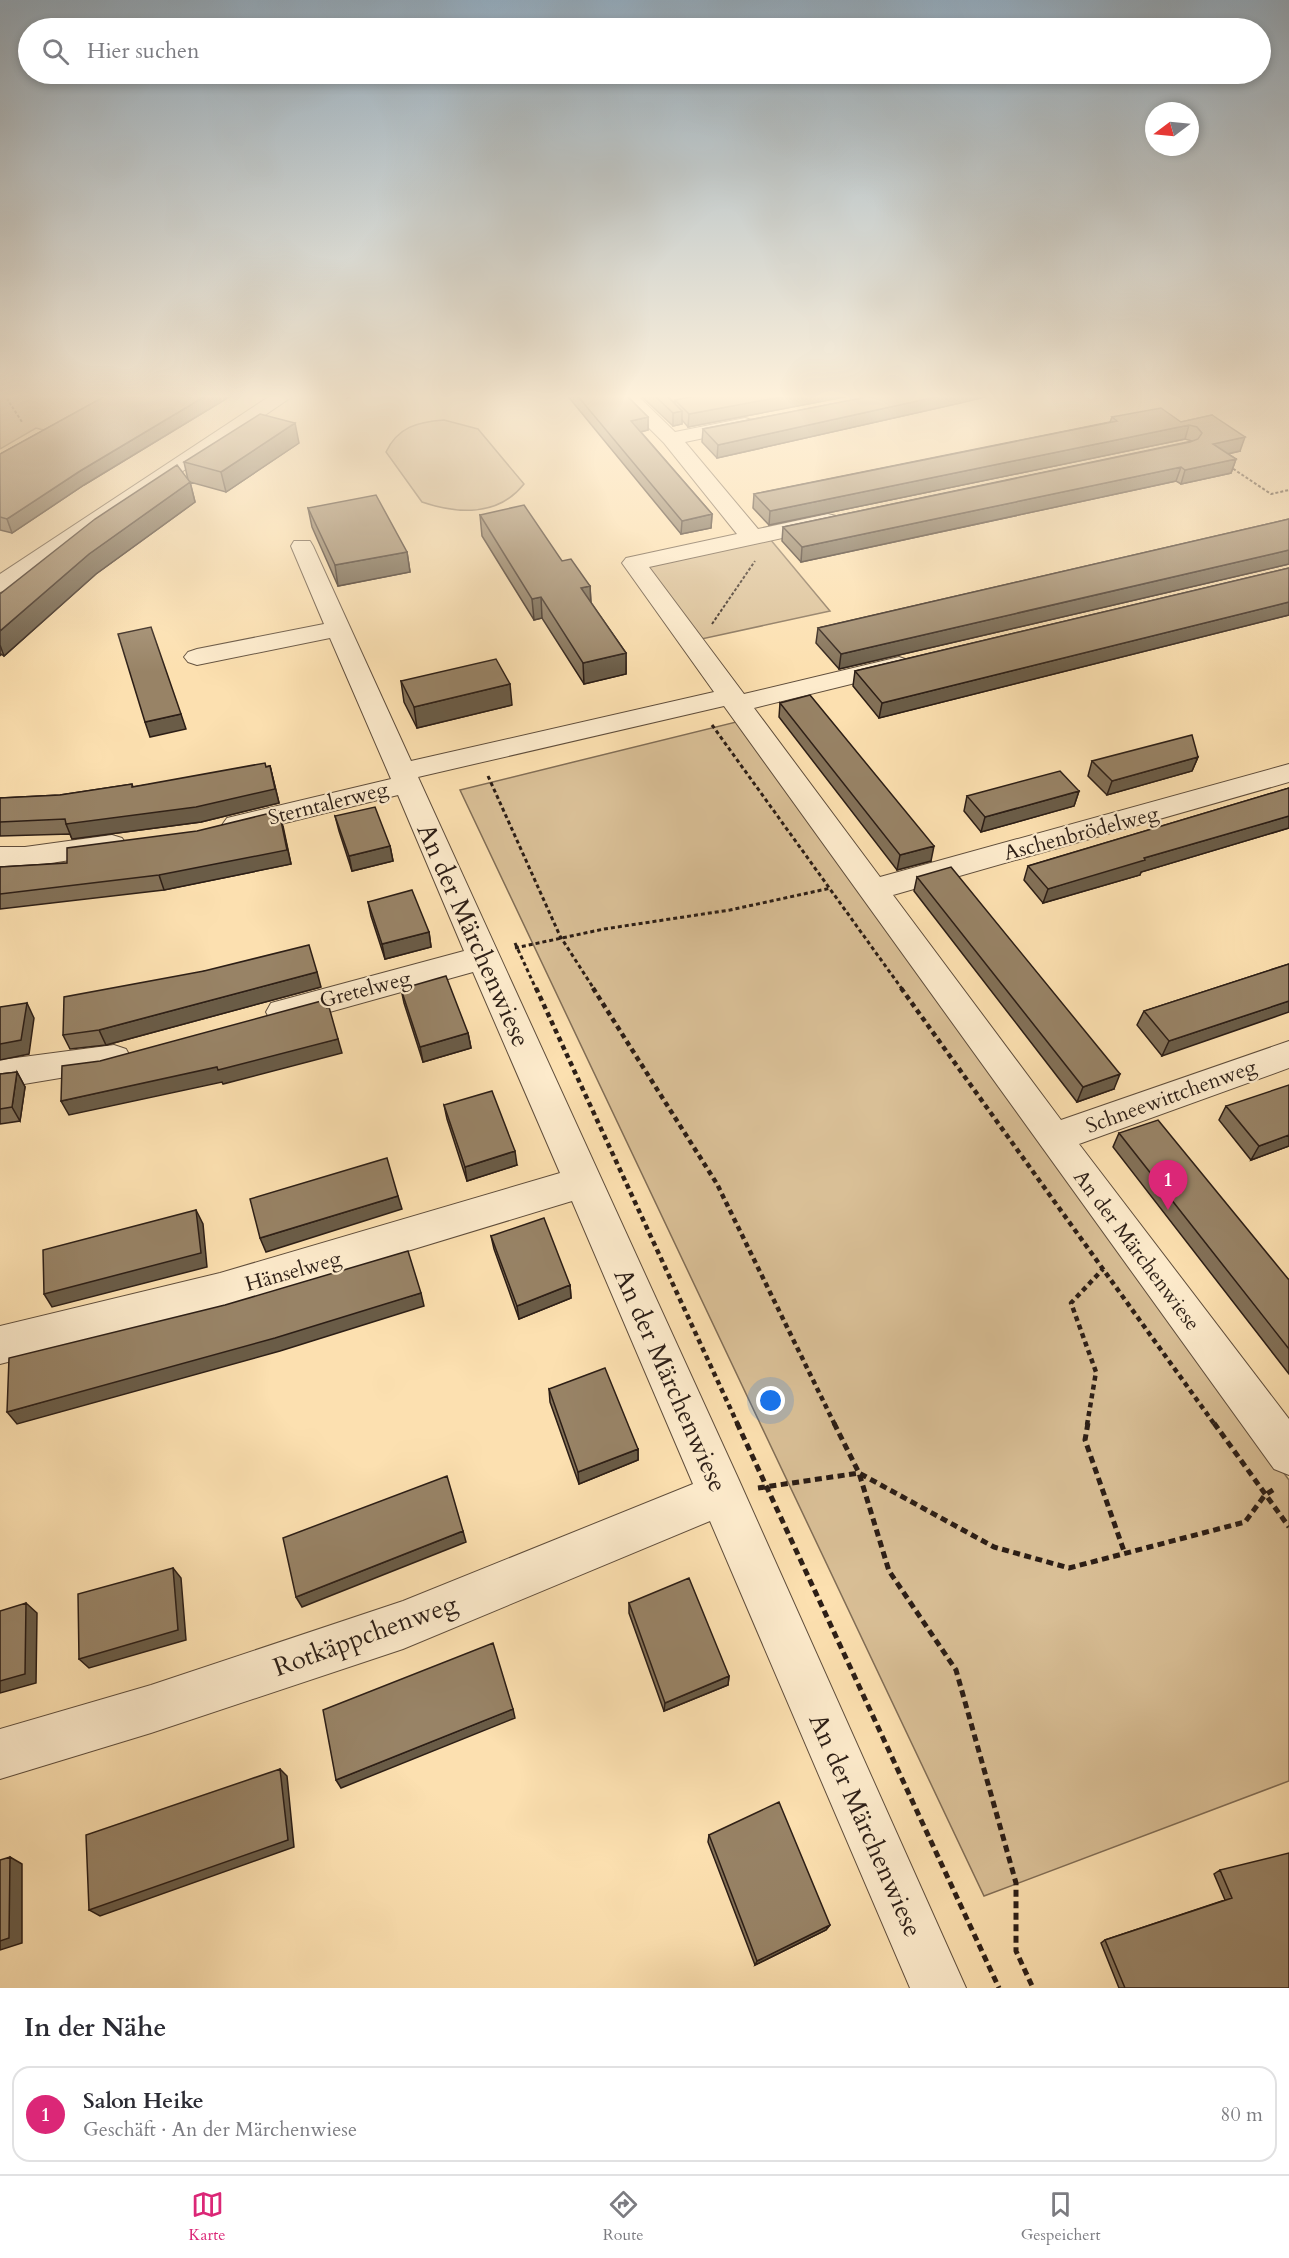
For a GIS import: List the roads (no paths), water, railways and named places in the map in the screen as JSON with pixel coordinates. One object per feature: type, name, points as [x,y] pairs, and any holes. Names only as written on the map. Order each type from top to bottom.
[{"type":"street","points":[[0,585],[147,487]]},
{"type":"street","points":[[712,487],[756,537],[850,517]]},
{"type":"street","name":"An der Märchenwiese","points":[[756,537],[634,563],[696,647],[725,707],[868,885],[1054,1138],[1285,1470]]},
{"type":"street","name":"An der Märchenwiese","points":[[302,546],[405,778],[504,948],[583,1182],[938,1988]]},
{"type":"street","points":[[197,657],[339,629]]},
{"type":"street","points":[[405,778],[725,707],[921,660]]},
{"type":"street","name":"Aschenbrödelweg","points":[[868,885],[1289,772]]},
{"type":"street","name":"Sterntalerweg","points":[[212,831],[405,778]]},
{"type":"street","points":[[0,857],[25,857],[142,841]]},
{"type":"street","name":"Gretelweg","points":[[252,1020],[504,948]]},
{"type":"street","points":[[0,1074],[106,1060],[140,1051]]},
{"type":"street","name":"Schneewittchenweg","points":[[1054,1138],[1289,1054]]},
{"type":"street","name":"Hänselweg","points":[[0,1345],[106,1322],[311,1267],[583,1182]]},
{"type":"street","name":"Rotkäppchenweg","points":[[0,1754],[151,1709],[403,1625],[722,1494]]},
{"type":"place","name":"Salon Heike","points":[[1168,1210]]}]
